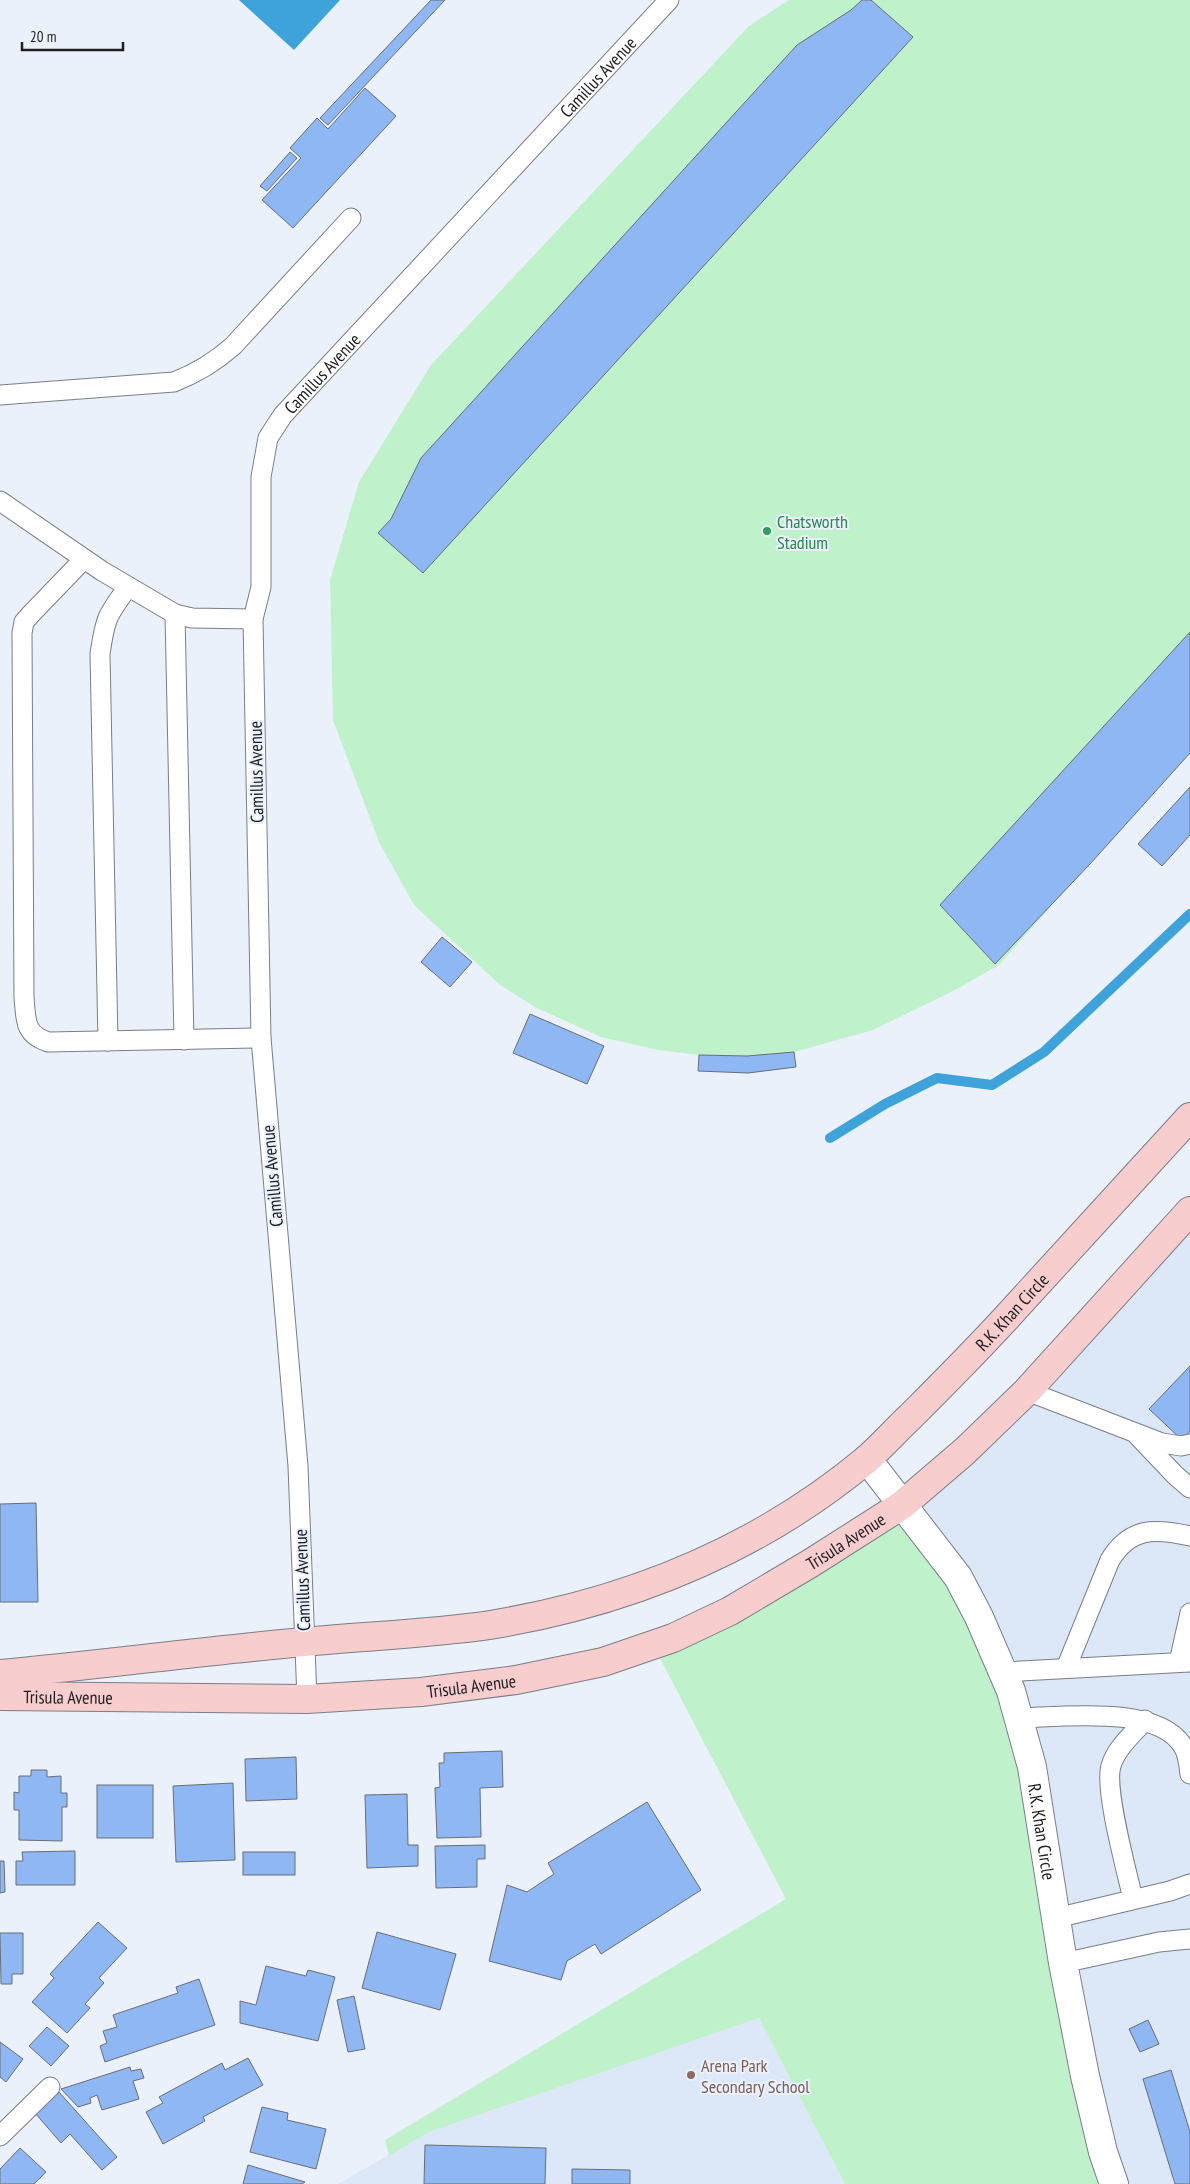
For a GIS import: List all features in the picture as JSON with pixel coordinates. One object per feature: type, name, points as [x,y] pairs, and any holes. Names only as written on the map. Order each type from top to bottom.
[{"type":"street","name":"R.K. Khan Circle","points":[[1114,2184],[1085,2076],[1063,1963],[1032,1767],[1004,1672],[980,1617],[958,1577],[867,1459],[971,1357],[1190,1117]]},
{"type":"street","points":[[902,1505],[965,1451],[1027,1391],[1189,1214]]},
{"type":"street","name":"Trisula Avenue","points":[[0,1674],[114,1664],[305,1642],[397,1636],[490,1625],[565,1610],[624,1593],[681,1573],[738,1546],[785,1519],[867,1459]]},
{"type":"street","name":"Trisula Avenue","points":[[0,1696],[307,1699],[421,1692],[516,1680],[603,1662],[673,1638],[730,1611],[811,1563],[902,1505]]},
{"type":"lane","name":"Camillus Avenue","points":[[307,1699],[298,1466],[261,1038],[253,619],[261,587],[261,476],[268,438],[278,423],[669,0]]},
{"type":"lane","points":[[0,395],[174,382],[200,371],[233,346],[351,218]]},
{"type":"lane","points":[[0,501],[84,559],[175,614],[192,618],[253,619]]},
{"type":"lane","points":[[84,559],[24,622],[22,633],[24,997],[29,1027],[35,1038],[48,1042],[261,1038]]},
{"type":"lane","points":[[108,1041],[100,654],[104,625],[109,613],[128,587]]},
{"type":"lane","points":[[175,614],[184,1040]]},
{"type":"lane","points":[[1027,1391],[1162,1443],[1180,1446],[1190,1444]]},
{"type":"lane","points":[[1135,1432],[1175,1475],[1190,1488]]},
{"type":"lane","points":[[1066,1668],[1110,1560],[1120,1545],[1130,1537],[1144,1533],[1174,1532],[1190,1536]]},
{"type":"lane","points":[[1004,1672],[1185,1662],[1190,1613]]},
{"type":"lane","points":[[1019,1718],[1094,1716],[1145,1720],[1169,1730],[1178,1739],[1186,1749],[1190,1774]]},
{"type":"lane","points":[[1133,1899],[1111,1798],[1109,1776],[1116,1754],[1145,1720]]},
{"type":"lane","points":[[1056,1918],[1190,1884]]},
{"type":"lane","points":[[1063,1963],[1159,1942],[1190,1939]]},
{"type":"lane","points":[[0,2136],[50,2087]]},
{"type":"shaded area","points":[[1190,1214],[1190,2184],[1117,2184],[903,1505]]},
{"type":"shaded area","name":"Arena Park Secondary School","points":[[759,2018],[845,2184],[338,2184],[429,2132]]},
{"type":"green space","name":"Chatsworth Stadium","points":[[789,0],[1190,0],[1190,750],[999,965],[955,990],[873,1030],[794,1052],[747,1056],[699,1055],[658,1050],[601,1037],[535,1007],[500,985],[414,905],[379,842],[333,720],[330,580],[359,482],[431,365],[749,26]]},
{"type":"green space","points":[[903,1505],[1004,1668],[1117,2184],[845,2184],[759,2018],[429,2132],[389,2156],[385,2140],[786,1899],[655,1649]]},
{"type":"water","points":[[239,0],[340,0],[294,50]]},
{"type":"building","points":[[431,0],[445,0],[328,125],[320,118]]},
{"type":"building","points":[[862,0],[871,0],[913,37],[423,573],[378,533],[391,519],[421,458],[797,45],[851,10]]},
{"type":"building","points":[[365,88],[396,116],[293,228],[262,200],[301,158],[290,148],[317,118],[328,129]]},
{"type":"building","points":[[290,152],[297,158],[267,191],[260,186]]},
{"type":"building","points":[[1190,632],[1190,753],[1090,864],[995,964],[940,905]]},
{"type":"building","points":[[1190,787],[1190,835],[1162,866],[1138,844]]},
{"type":"building","points":[[442,937],[472,962],[450,987],[421,962]]},
{"type":"building","points":[[530,1014],[604,1046],[587,1084],[513,1053]]},
{"type":"building","points":[[794,1052],[796,1067],[748,1073],[698,1071],[699,1055],[747,1056]]},
{"type":"building","points":[[1190,1366],[1190,1431],[1182,1440],[1149,1409]]},
{"type":"building","points":[[36,1503],[38,1602],[0,1602],[0,1504]]},
{"type":"building","points":[[502,1751],[503,1787],[480,1788],[481,1837],[437,1838],[435,1788],[440,1787],[439,1763],[444,1763],[444,1753]]},
{"type":"building","points":[[296,1757],[297,1799],[246,1801],[245,1759]]},
{"type":"building","points":[[31,1770],[47,1770],[47,1777],[61,1776],[61,1793],[67,1793],[67,1807],[62,1807],[62,1841],[19,1840],[19,1810],[14,1810],[14,1792],[19,1793],[19,1776],[31,1776]]},
{"type":"building","points":[[233,1783],[235,1860],[176,1862],[173,1786]]},
{"type":"building","points":[[97,1785],[153,1785],[153,1838],[97,1838]]},
{"type":"building","points":[[407,1794],[408,1845],[418,1845],[418,1866],[367,1868],[365,1795]]},
{"type":"building","points":[[647,1802],[701,1890],[601,1954],[595,1944],[567,1961],[561,1980],[489,1961],[507,1885],[527,1892],[554,1874],[548,1863]]},
{"type":"building","points":[[485,1845],[485,1859],[477,1859],[477,1887],[436,1888],[435,1846]]},
{"type":"building","points":[[75,1851],[75,1885],[16,1885],[16,1861],[23,1861],[22,1852]]},
{"type":"building","points":[[243,1852],[295,1852],[295,1875],[243,1875]]},
{"type":"building","points":[[0,1861],[4,1861],[5,1892],[0,1893]]},
{"type":"building","points":[[98,1922],[127,1948],[99,1978],[104,1983],[85,2004],[90,2008],[67,2033],[32,2002],[54,1978],[50,1974]]},
{"type":"building","points":[[377,1932],[456,1954],[440,2010],[362,1988]]},
{"type":"building","points":[[0,1933],[23,1933],[23,1974],[12,1974],[12,1984],[1,1984]]},
{"type":"building","points":[[266,1966],[306,1976],[308,1970],[335,1977],[318,2041],[240,2023],[240,2001],[256,2005]]},
{"type":"building","points":[[199,1979],[215,2025],[105,2062],[100,2046],[107,2043],[103,2031],[117,2027],[113,2015],[178,1993],[176,1987]]},
{"type":"building","points":[[354,1996],[365,2049],[348,2052],[337,2000]]},
{"type":"building","points":[[1148,2020],[1159,2044],[1140,2052],[1129,2029]]},
{"type":"building","points":[[47,2027],[69,2046],[51,2066],[29,2046]]},
{"type":"building","points":[[0,2042],[23,2059],[6,2082],[0,2077]]},
{"type":"building","points":[[248,2058],[263,2085],[203,2117],[205,2121],[163,2144],[146,2112],[163,2103],[159,2097],[222,2063],[225,2070]]},
{"type":"building","points":[[130,2067],[131,2071],[141,2069],[144,2078],[133,2081],[139,2099],[102,2110],[97,2095],[90,2098],[91,2103],[78,2107],[61,2089]]},
{"type":"building","points":[[1171,2070],[1190,2132],[1190,2184],[1175,2184],[1143,2079]]},
{"type":"building","points":[[59,2092],[117,2157],[102,2170],[70,2134],[61,2143],[35,2113]]},
{"type":"building","points":[[262,2107],[288,2113],[287,2120],[326,2129],[316,2169],[250,2152]]},
{"type":"building","points":[[425,2145],[546,2148],[545,2184],[424,2184]]},
{"type":"building","points":[[20,2148],[46,2172],[34,2184],[0,2184],[0,2169]]},
{"type":"building","points":[[248,2165],[305,2182],[302,2184],[243,2184]]},
{"type":"building","points":[[572,2169],[630,2170],[630,2184],[572,2184]]},
{"type":"waterway","points":[[830,1138],[885,1104],[937,1078],[992,1085],[1044,1052],[1190,914]]},
{"type":"place","name":"Chatsworth Stadium","points":[[767,531]]},
{"type":"place","name":"Arena Park Secondary School","points":[[691,2075]]}]
